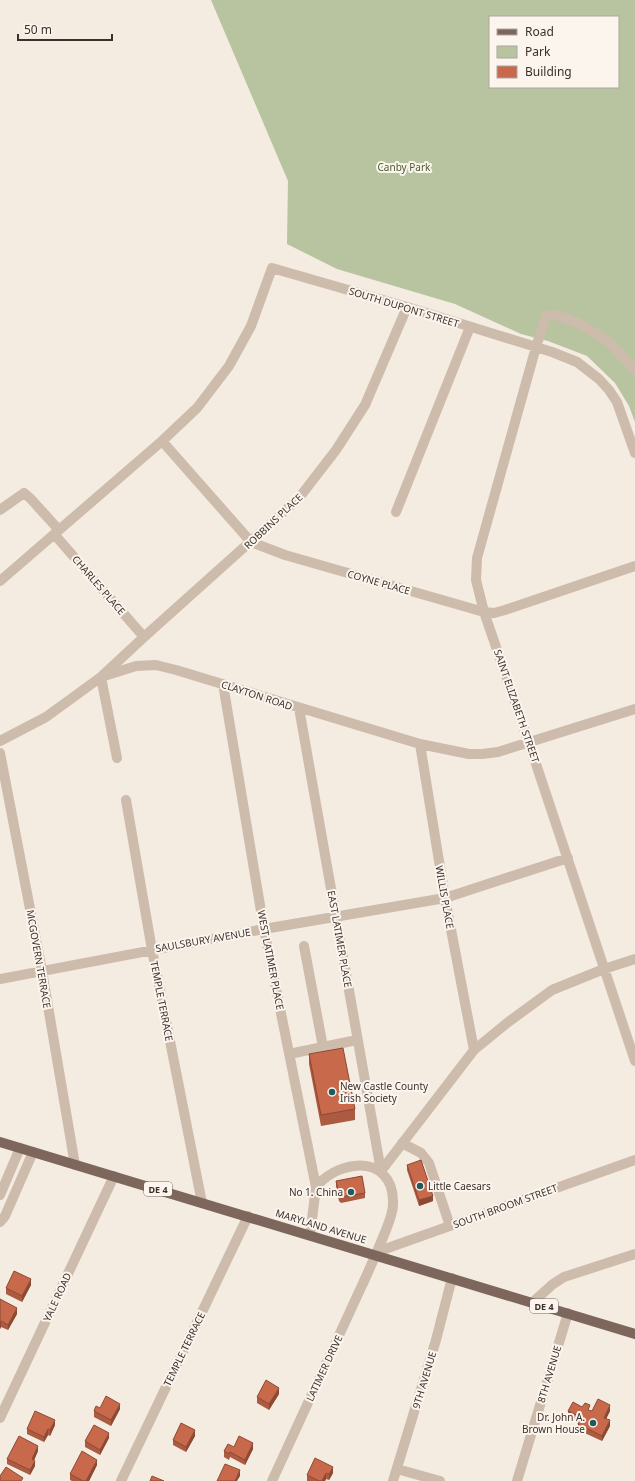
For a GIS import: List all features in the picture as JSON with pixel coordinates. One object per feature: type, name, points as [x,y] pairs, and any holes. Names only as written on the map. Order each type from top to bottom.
[{"type":"main road","name":"MARYLAND AVENUE","points":[[0,1142],[635,1334]]},
{"type":"street","name":"SOUTH DUPONT STREET","points":[[162,441],[197,408],[229,366],[251,326],[272,268],[407,307],[565,356],[577,362],[599,379],[617,402],[633,442],[635,453]]},
{"type":"street","name":"ROBBINS PLACE","points":[[101,677],[144,636],[299,498],[336,450],[365,405],[407,307]]},
{"type":"street","name":"SAINT ELIZABETH STREET","points":[[635,370],[609,342],[580,324],[556,315],[546,316],[477,558],[476,580],[484,612],[568,858],[635,1061]]},
{"type":"street","points":[[396,512],[470,327]]},
{"type":"street","points":[[0,581],[162,441]]},
{"type":"street","name":"COYNE PLACE","points":[[162,441],[251,542],[285,554],[484,612],[494,613],[505,610],[635,566]]},
{"type":"street","name":"CHARLES PLACE","points":[[0,510],[24,493],[30,498],[56,532],[144,636]]},
{"type":"street","name":"CLAYTON ROAD","points":[[0,741],[46,717],[101,677],[136,666],[156,665],[420,744],[469,754],[498,752],[635,709]]},
{"type":"street","points":[[101,677],[117,758]]},
{"type":"street","name":"WEST LATIMER PLACE","points":[[223,684],[264,929],[316,1187],[310,1235]]},
{"type":"street","name":"EAST LATIMER PLACE","points":[[299,708],[380,1171]]},
{"type":"street","name":"WILLIS PLACE","points":[[420,744],[445,898],[474,1050]]},
{"type":"street","name":"MCGOVERN TERRACE","points":[[0,753],[42,971],[75,1165]]},
{"type":"street","name":"TEMPLE TERRACE","points":[[126,800],[152,950],[202,1202]]},
{"type":"street","name":"SAULSBURY AVENUE","points":[[0,979],[264,929],[445,898],[568,858]]},
{"type":"street","points":[[304,946],[323,1047]]},
{"type":"street","points":[[380,1171],[474,1050],[507,1023],[552,990],[604,969],[635,959]]},
{"type":"street","points":[[289,1054],[357,1040]]},
{"type":"street","points":[[402,1143],[421,1153],[429,1163],[450,1226]]},
{"type":"street","points":[[0,1195],[20,1148]]},
{"type":"street","points":[[0,1222],[5,1216],[34,1152]]},
{"type":"street","name":"SOUTH BROOM STREET","points":[[376,1255],[385,1249],[635,1160]]},
{"type":"street","points":[[316,1187],[328,1175],[349,1166],[365,1166],[380,1171],[391,1187],[393,1205],[391,1216],[376,1255]]},
{"type":"street","name":"YALE ROAD","points":[[0,1418],[114,1176]]},
{"type":"street","name":"TEMPLE TERRACE","points":[[121,1481],[248,1216]]},
{"type":"street","points":[[532,1303],[552,1284],[564,1277],[635,1254]]},
{"type":"street","name":"LATIMER DRIVE","points":[[272,1481],[376,1255]]},
{"type":"street","name":"9TH AVENUE","points":[[393,1481],[436,1340],[452,1278]]},
{"type":"street","name":"8TH AVENUE","points":[[517,1481],[568,1313]]},
{"type":"street","points":[[397,1469],[440,1481]]},
{"type":"green space","name":"Canby Park","points":[[211,0],[635,0],[635,422],[629,406],[615,383],[587,356],[548,341],[521,334],[455,304],[337,269],[287,244],[288,181]]},
{"type":"building","name":"New Castle County Irish Society","points":[[343,1048],[355,1109],[321,1115],[309,1054]]},
{"type":"building","name":"Little Caesars","points":[[421,1160],[433,1196],[419,1200],[407,1165]]},
{"type":"building","name":"No 1. China","points":[[362,1176],[365,1193],[341,1197],[339,1195],[336,1181]]},
{"type":"building","points":[[14,1271],[31,1279],[22,1296],[6,1288]]},
{"type":"building","points":[[0,1299],[17,1308],[8,1325],[1,1321],[0,1324]]},
{"type":"building","points":[[266,1380],[279,1388],[269,1404],[257,1397]]},
{"type":"building","points":[[106,1396],[120,1404],[111,1420],[94,1411],[96,1406],[100,1408]]},
{"type":"building","name":"Dr. John A. Brown House","points":[[598,1399],[610,1405],[604,1418],[610,1420],[602,1436],[578,1424],[581,1417],[568,1411],[573,1402],[582,1407],[585,1403],[590,1405],[588,1410],[592,1411]]},
{"type":"building","points":[[35,1411],[55,1420],[50,1430],[48,1429],[44,1437],[27,1429]]},
{"type":"building","points":[[181,1423],[195,1430],[186,1447],[173,1440]]},
{"type":"building","points":[[94,1425],[109,1433],[100,1450],[85,1441]]},
{"type":"building","points":[[19,1436],[38,1446],[32,1459],[35,1461],[30,1470],[7,1459]]},
{"type":"building","points":[[239,1436],[253,1443],[245,1460],[230,1452],[229,1454],[224,1451],[228,1444],[234,1447]]},
{"type":"building","points":[[82,1451],[97,1460],[86,1481],[83,1481],[70,1474]]},
{"type":"building","points":[[315,1458],[333,1467],[329,1474],[326,1473],[322,1481],[307,1475]]},
{"type":"building","points":[[225,1464],[240,1470],[235,1481],[217,1481]]},
{"type":"building","points":[[6,1467],[23,1478],[21,1481],[0,1481],[0,1476]]},
{"type":"building","points":[[152,1476],[164,1481],[150,1481]]},
{"type":"place","name":"New Castle County Irish Society","points":[[332,1092]]},
{"type":"place","name":"Little Caesars","points":[[420,1186]]},
{"type":"place","name":"No 1. China","points":[[351,1192]]},
{"type":"place","name":"Dr. John A. Brown House","points":[[593,1423]]}]
